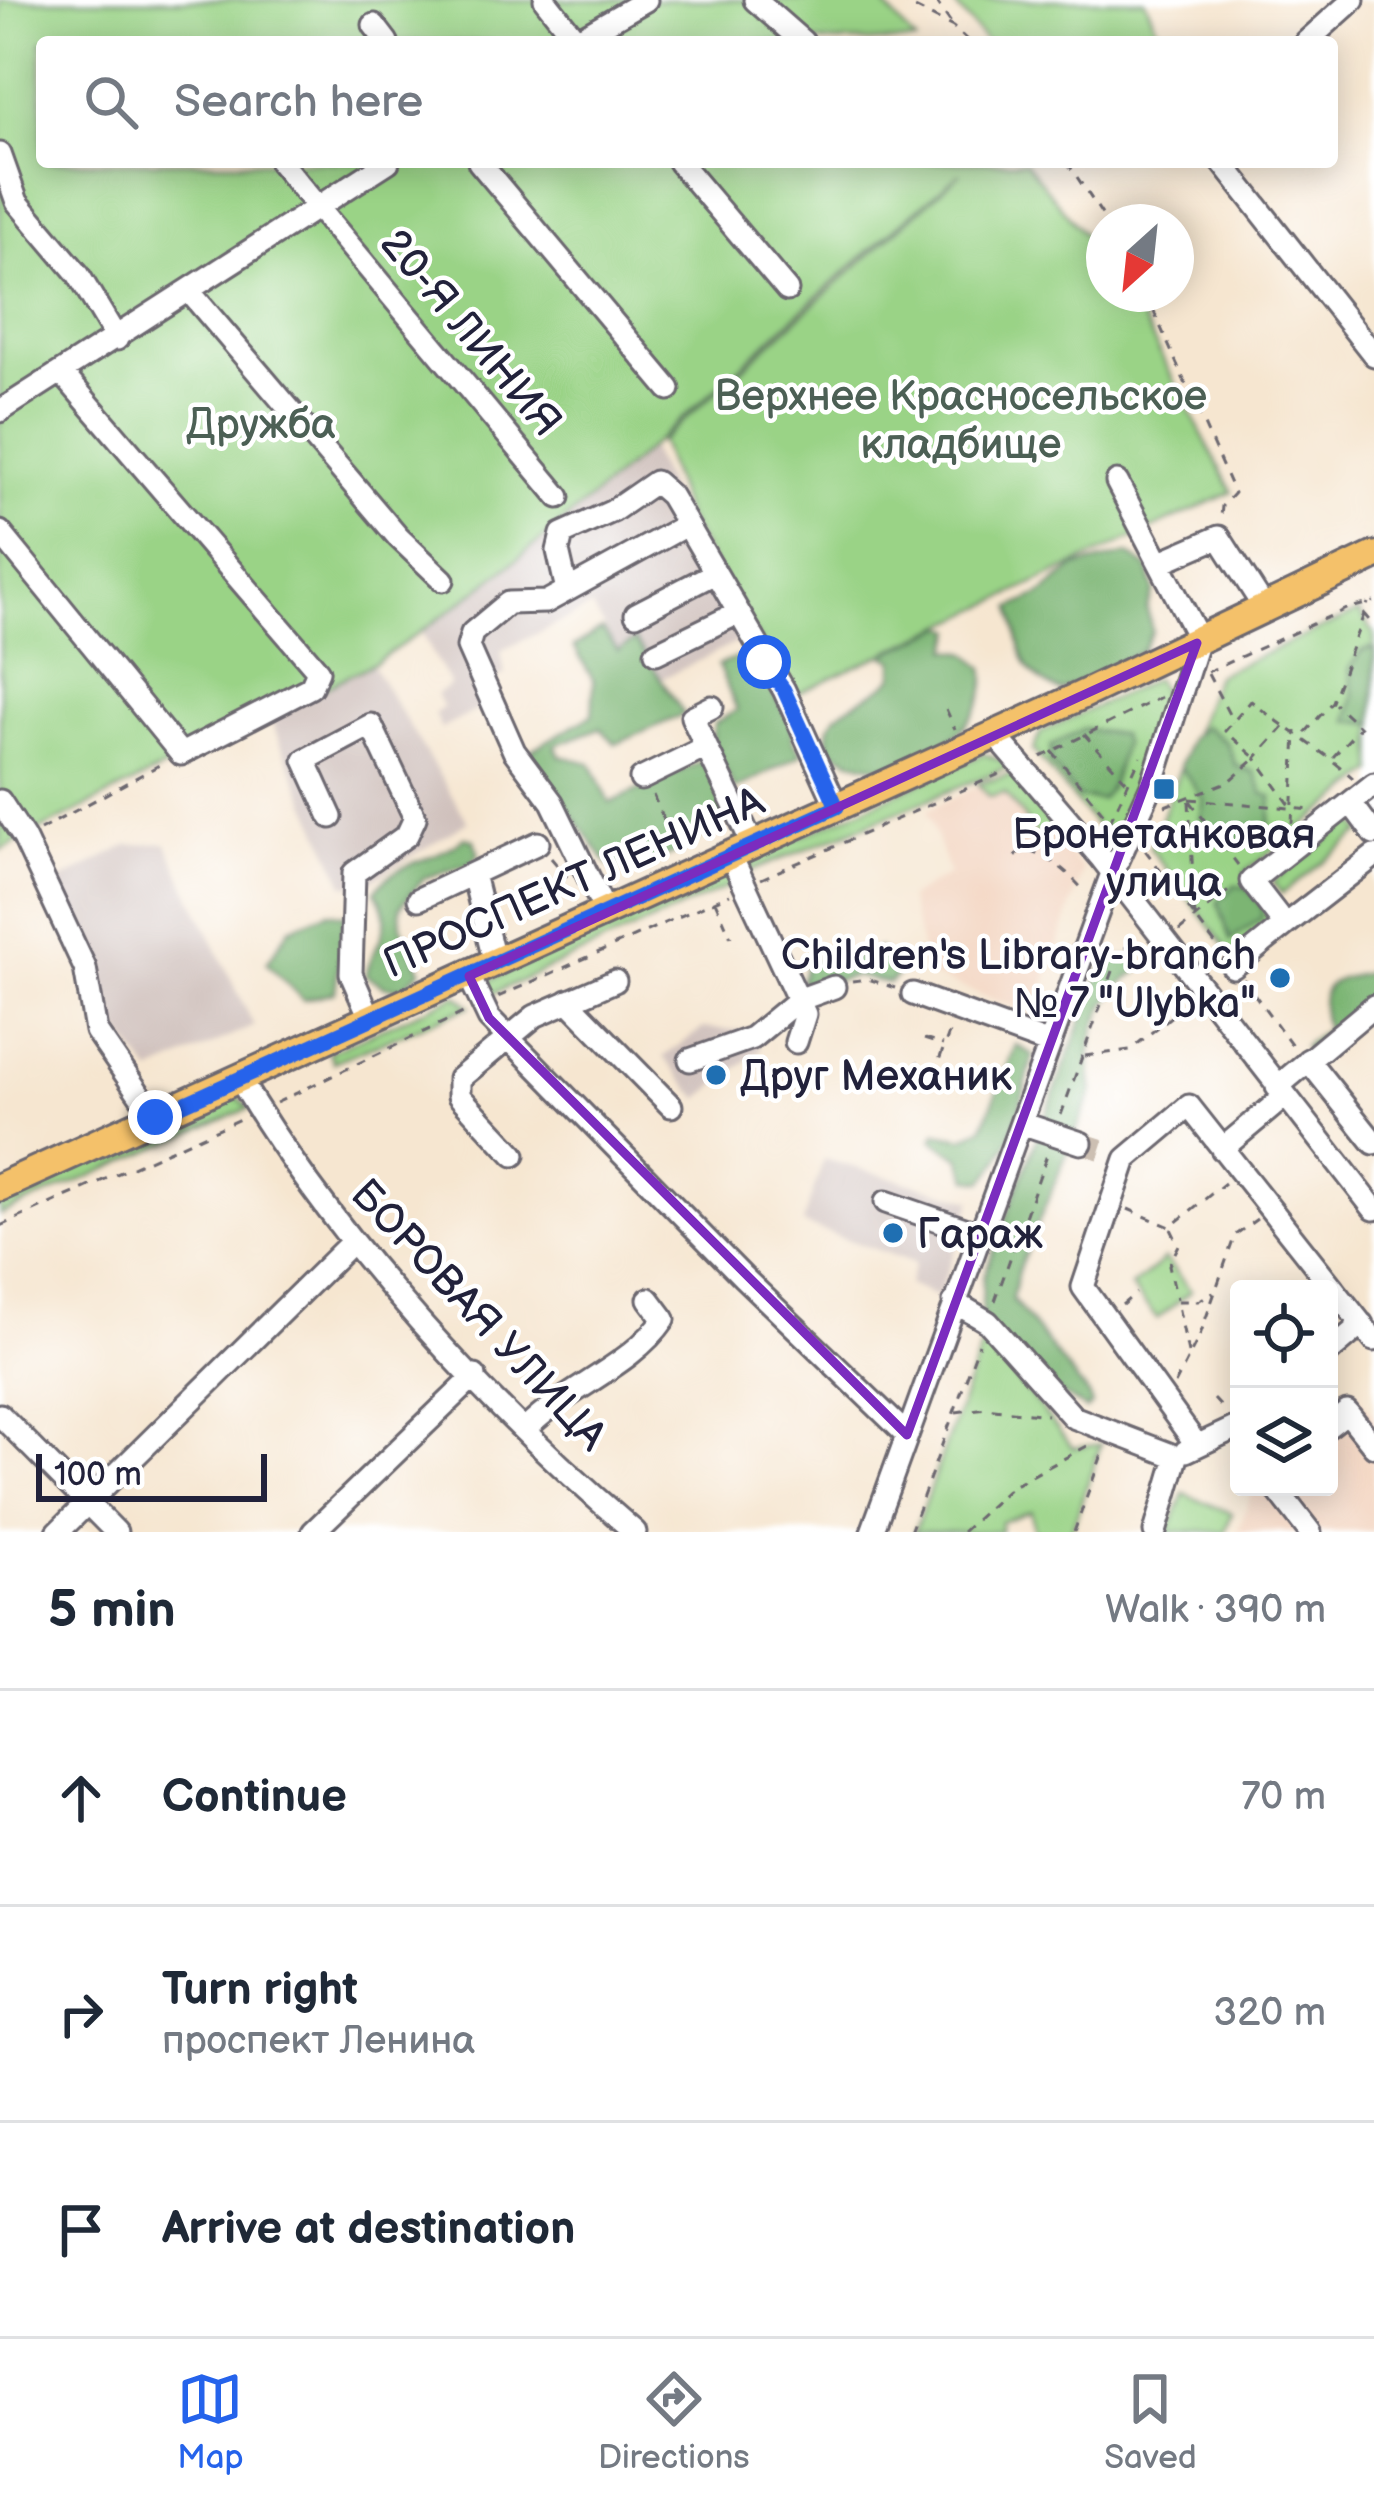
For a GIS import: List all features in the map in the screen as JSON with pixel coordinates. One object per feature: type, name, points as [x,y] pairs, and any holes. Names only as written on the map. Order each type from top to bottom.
[{"type":"main road","name":"ПРОСПЕКТ ЛЕНИНА","points":[[0,1187],[1374,558]]},
{"type":"street","points":[[545,0],[572,36]]},
{"type":"street","points":[[585,36],[646,0]]},
{"type":"street","points":[[755,0],[796,36]]},
{"type":"street","points":[[1313,36],[1353,0]]},
{"type":"street","points":[[0,154],[17,202],[78,274],[117,339]]},
{"type":"street","name":"20-Я ЛИНИЯ","points":[[285,168],[559,497]]},
{"type":"street","points":[[0,411],[379,168]]},
{"type":"street","points":[[484,168],[669,389]]},
{"type":"street","points":[[684,168],[787,290]]},
{"type":"street","points":[[1227,168],[1374,355]]},
{"type":"street","points":[[189,292],[398,537],[443,580]]},
{"type":"street","points":[[0,532],[181,754],[311,686],[318,671],[62,373]]},
{"type":"street","points":[[567,590],[558,551],[562,534],[613,511],[655,482],[670,495],[784,690],[837,807]]},
{"type":"street","points":[[872,1532],[1112,876],[1152,785],[1198,642],[1117,482]]},
{"type":"street","points":[[606,913],[552,802],[514,751],[469,658],[472,633],[508,603],[546,602],[686,525]]},
{"type":"street","points":[[1161,562],[1219,537],[1265,609]]},
{"type":"street","points":[[636,614],[713,574]]},
{"type":"street","points":[[656,653],[736,614]]},
{"type":"street","points":[[712,707],[692,716],[742,850],[745,887],[805,1014],[796,1042]]},
{"type":"street","points":[[331,817],[305,760],[370,725],[415,818],[407,835],[354,873],[351,974],[370,1020]]},
{"type":"street","points":[[995,735],[1080,833],[1374,1209]]},
{"type":"street","points":[[643,778],[706,748]]},
{"type":"street","points":[[1285,925],[1251,881],[1357,798],[1374,834]]},
{"type":"street","points":[[0,801],[24,838],[85,968],[96,1031],[155,1117]]},
{"type":"street","points":[[418,899],[538,844]]},
{"type":"street","points":[[1233,967],[1374,856]]},
{"type":"street","points":[[473,874],[495,964]]},
{"type":"street","points":[[469,976],[482,1004],[508,1038],[907,1435]]},
{"type":"street","points":[[514,1155],[459,1096],[459,1079],[535,1016],[615,981]]},
{"type":"street","points":[[691,1060],[752,1038],[798,1000],[835,987]]},
{"type":"street","points":[[914,994],[1050,1044]]},
{"type":"street","points":[[568,1001],[670,1106]]},
{"type":"street","points":[[1222,1149],[1307,1061],[1374,1006]]},
{"type":"street","points":[[1307,1061],[1374,1143]]},
{"type":"street","name":"БОРОВАЯ УЛИЦА","points":[[239,1078],[352,1243],[619,1527]]},
{"type":"street","points":[[1196,1444],[1083,1287],[1111,1202],[1118,1155],[1190,1106],[1368,1332],[1338,1347]]},
{"type":"street","points":[[1021,1123],[1082,1143]]},
{"type":"street","points":[[886,1202],[979,1234]]},
{"type":"street","points":[[58,1532],[352,1243]]},
{"type":"street","points":[[527,1428],[556,1399],[649,1341],[664,1319],[649,1299]]},
{"type":"street","points":[[954,1303],[988,1322],[1073,1417],[1177,1457]]},
{"type":"street","points":[[313,1532],[475,1376]]},
{"type":"street","points":[[1338,1419],[1347,1412],[1374,1446]]},
{"type":"street","points":[[0,1415],[116,1532]]},
{"type":"street","points":[[1155,1532],[1177,1457],[1196,1444],[1230,1436]]},
{"type":"street","points":[[1282,1496],[1310,1532]]},
{"type":"path","points":[[899,0],[953,27]]},
{"type":"path","points":[[935,0],[963,36]]},
{"type":"path","points":[[1071,168],[1095,204]]},
{"type":"path","points":[[1154,312],[1234,494],[1222,506],[1219,537]]},
{"type":"path","points":[[1304,734],[1332,702],[1362,611],[1373,601]]},
{"type":"path","points":[[1200,691],[1207,672],[1373,601]]},
{"type":"path","points":[[1362,611],[1374,626]]},
{"type":"path","points":[[1207,672],[1233,722]]},
{"type":"path","points":[[0,1226],[979,779],[1024,767],[1168,693],[1160,711]]},
{"type":"path","points":[[1189,799],[1293,810],[1357,798],[1332,759],[1304,734],[1284,727],[1251,701],[1225,731],[1256,758],[1293,810]]},
{"type":"path","points":[[1332,702],[1360,727],[1374,727]]},
{"type":"path","points":[[1165,789],[1158,808],[1230,781],[1284,727]]},
{"type":"path","points":[[1332,759],[1360,727]]},
{"type":"path","points":[[1284,855],[1293,810],[1296,730]]},
{"type":"path","points":[[1083,733],[1129,784]]},
{"type":"path","points":[[1052,751],[1110,821],[1144,748]]},
{"type":"path","points":[[24,838],[181,754]]},
{"type":"path","points":[[643,778],[668,829]]},
{"type":"path","points":[[1172,936],[1247,876],[1189,799]]},
{"type":"path","points":[[1189,799],[1195,918]]},
{"type":"path","points":[[1042,854],[1080,833]]},
{"type":"path","points":[[538,844],[567,877]]},
{"type":"path","points":[[1144,848],[1307,1061]]},
{"type":"path","points":[[1016,857],[1020,849],[1042,854],[1061,865],[1088,895]]},
{"type":"path","points":[[715,902],[731,937]]},
{"type":"path","points":[[1090,935],[1121,949]]},
{"type":"path","points":[[910,1532],[1121,949],[1135,941],[1153,952]]},
{"type":"path","points":[[835,987],[868,979],[914,994]]},
{"type":"path","points":[[1082,1056],[1130,1049],[1191,999]]},
{"type":"path","points":[[916,1061],[920,1078],[931,1082],[957,1010]]},
{"type":"path","points":[[924,1039],[944,1046]]},
{"type":"path","points":[[1170,1227],[1240,1171]]},
{"type":"path","points":[[1111,1202],[1170,1227],[1179,1245],[1169,1264],[1188,1355]]},
{"type":"path","points":[[1168,1400],[1235,1235],[1271,1210]]},
{"type":"path","points":[[1178,1300],[1198,1300],[1214,1292]]},
{"type":"path","points":[[1106,1317],[1136,1294]]},
{"type":"path","points":[[955,1412],[986,1408],[1073,1417]]},
{"type":"path","points":[[962,1532],[1011,1486],[1078,1449],[1108,1439],[1074,1532]]},
{"type":"highlighted area","points":[[1197,643],[907,1435],[489,1018],[469,976]]},
{"type":"shaded area","points":[[650,449],[740,641],[657,681],[635,640],[618,651],[592,607],[501,651],[505,674],[491,683],[496,700],[441,729],[434,714],[443,707],[436,695],[450,685],[421,632]]},
{"type":"shaded area","points":[[372,665],[468,822],[361,887],[344,884],[269,718]]},
{"type":"shaded area","points":[[1003,775],[1083,870],[1035,1015],[929,975],[908,898],[949,874],[927,810]]},
{"type":"shaded area","points":[[166,843],[254,1026],[151,1073],[112,1021],[54,884],[128,845]]},
{"type":"shaded area","points":[[703,1028],[752,1031],[761,1049],[699,1099],[663,1057]]},
{"type":"shaded area","points":[[824,1159],[973,1200],[938,1297],[908,1285],[915,1263],[802,1224]]},
{"type":"shaded area","points":[[1355,1393],[1374,1416],[1374,1532],[1238,1532],[1250,1496],[1338,1496],[1338,1405]]},
{"type":"green space","name":"Дружба","points":[[0,0],[880,0],[911,36],[36,36],[36,168],[1030,168],[1086,238],[1086,312],[1138,312],[1232,492],[792,696],[686,517],[660,442],[961,173],[603,488],[454,608],[376,662],[0,850]]},
{"type":"green space","points":[[951,0],[1145,0],[1160,36],[981,36]]},
{"type":"green space","points":[[1128,554],[1148,567],[1154,591],[1147,609],[1152,631],[1142,651],[1060,691],[1046,684],[1023,657],[1012,608],[1042,594],[1075,567]]},
{"type":"green space","points":[[1359,612],[1374,633],[1374,772],[1245,872],[1279,917],[1231,954],[1150,848],[1216,675]]},
{"type":"green space","points":[[946,626],[955,630],[949,649],[968,653],[984,668],[985,687],[968,722],[935,750],[895,764],[864,764],[831,750],[828,736],[838,714],[894,676],[894,660],[884,655]]},
{"type":"green space","points":[[602,629],[618,651],[635,640],[684,714],[616,744],[600,728],[555,745],[560,756],[591,763],[610,803],[706,759],[729,811],[689,846],[645,862],[608,865],[528,752],[592,715],[594,681],[574,647]]},
{"type":"green space","points":[[1361,651],[1374,651],[1374,724],[1348,721],[1354,695],[1349,669]]},
{"type":"green space","points":[[748,654],[793,725],[793,740],[802,754],[735,790],[712,742],[714,724],[737,710],[718,665]]},
{"type":"green space","points":[[1155,679],[1166,697],[1116,839],[1101,833],[1033,750],[1041,732]]},
{"type":"green space","points":[[1204,726],[1227,743],[1236,766],[1254,772],[1263,793],[1272,797],[1270,824],[1252,838],[1211,836],[1199,825],[1204,800],[1180,766],[1190,738]]},
{"type":"green space","points":[[1083,729],[1120,734],[1124,744],[1113,781],[1101,800],[1079,798],[1050,762],[1051,746]]},
{"type":"green space","points":[[984,754],[1013,765],[744,874],[746,861]]},
{"type":"green space","points":[[1018,772],[1056,819],[1046,837],[1040,839],[1005,793],[990,797],[978,784]]},
{"type":"green space","points":[[1353,820],[1362,832],[1282,894],[1272,882]]},
{"type":"green space","points":[[464,837],[474,840],[479,855],[470,864],[424,878],[400,907],[401,925],[421,970],[402,988],[386,987],[366,975],[385,924],[375,891],[395,872]]},
{"type":"green space","points":[[728,872],[734,884],[483,998],[488,981]]},
{"type":"green space","points":[[1235,885],[1248,888],[1262,907],[1262,918],[1230,940],[1218,901]]},
{"type":"green space","points":[[329,912],[345,915],[335,992],[303,1000],[267,963],[290,928]]},
{"type":"green space","points":[[878,948],[904,969],[889,983],[855,976],[806,986],[801,980],[807,962],[865,957]]},
{"type":"green space","points":[[1137,956],[1140,970],[1114,993],[1098,1022],[1090,1056],[1093,1091],[1018,1271],[1012,1299],[1088,1395],[1092,1405],[1086,1410],[981,1342],[983,1278],[1102,969],[1108,960]]},
{"type":"green space","points":[[1374,972],[1374,999],[1317,1059],[1303,1046],[1326,1029],[1325,991],[1338,980]]},
{"type":"green space","points":[[457,995],[470,1006],[333,1062],[329,1052]]},
{"type":"green space","points":[[1016,1045],[1033,1055],[1016,1121],[984,1181],[969,1179],[960,1157],[933,1140],[936,1133],[964,1138],[983,1127]]},
{"type":"green space","points":[[234,1094],[250,1108],[0,1215],[0,1201]]},
{"type":"green space","points":[[1165,1259],[1191,1291],[1157,1319],[1131,1287]]},
{"type":"green space","points":[[984,1340],[1073,1448],[1101,1444],[1071,1532],[1034,1532],[1031,1511],[1001,1522],[1000,1532],[914,1532]]},
{"type":"green space","points":[[1184,1494],[1232,1513],[1225,1532],[1168,1532]]},
{"type":"tunnel","points":[[1081,1143],[1109,1152]]},
{"type":"place","name":"Бронетанковая улица","points":[[1164,789]]},
{"type":"place","name":"Children's Library-branch № 7 \"Ulybka\"","points":[[1280,978]]},
{"type":"place","name":"Друг Механик","points":[[716,1075]]},
{"type":"place","name":"Гараж","points":[[893,1233]]},
{"type":"route","points":[[155,1117],[837,807],[784,690],[764,662]]},
{"type":"park label","name":"Верхнее Красносельское кладбище","points":[[961,419]]}]
